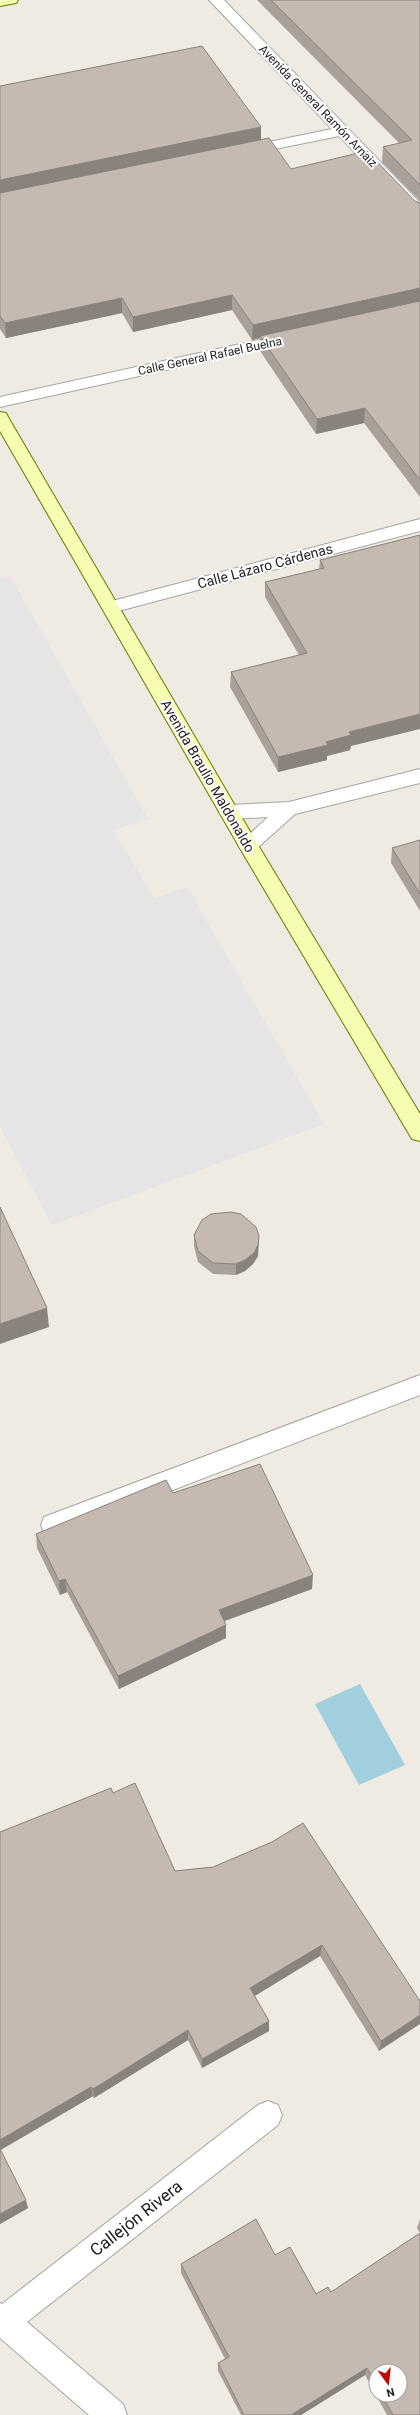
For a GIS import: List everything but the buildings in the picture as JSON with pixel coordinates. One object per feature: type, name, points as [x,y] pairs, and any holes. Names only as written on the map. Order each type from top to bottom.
[{"type":"street","points":[[0,2],[11,0]]},
{"type":"street","name":"Avenida General Ramón Arnaiz","points":[[216,0],[420,212]]},
{"type":"street","points":[[233,154],[342,131]]},
{"type":"street","name":"Calle General Rafael Buelna","points":[[0,402],[303,335]]},
{"type":"street","name":"Avenida Braulio Maldonaldo","points":[[0,417],[248,845],[420,1132]]},
{"type":"street","name":"Calle Lázaro Cárdenas","points":[[111,608],[420,525]]},
{"type":"street","points":[[229,812],[289,809],[420,776]]},
{"type":"street","points":[[248,845],[289,809]]},
{"type":"street","points":[[53,1525],[420,1385]]},
{"type":"street","name":"Callejón Rivera","points":[[2,2320],[268,2115]]},
{"type":"street","points":[[2,2320],[112,2415]]},
{"type":"shaded area","points":[[10,576],[148,819],[114,830],[154,899],[187,887],[324,1124],[52,1225],[0,1127],[0,578]]},
{"type":"water","points":[[360,1684],[405,1765],[359,1785],[315,1704]]}]
